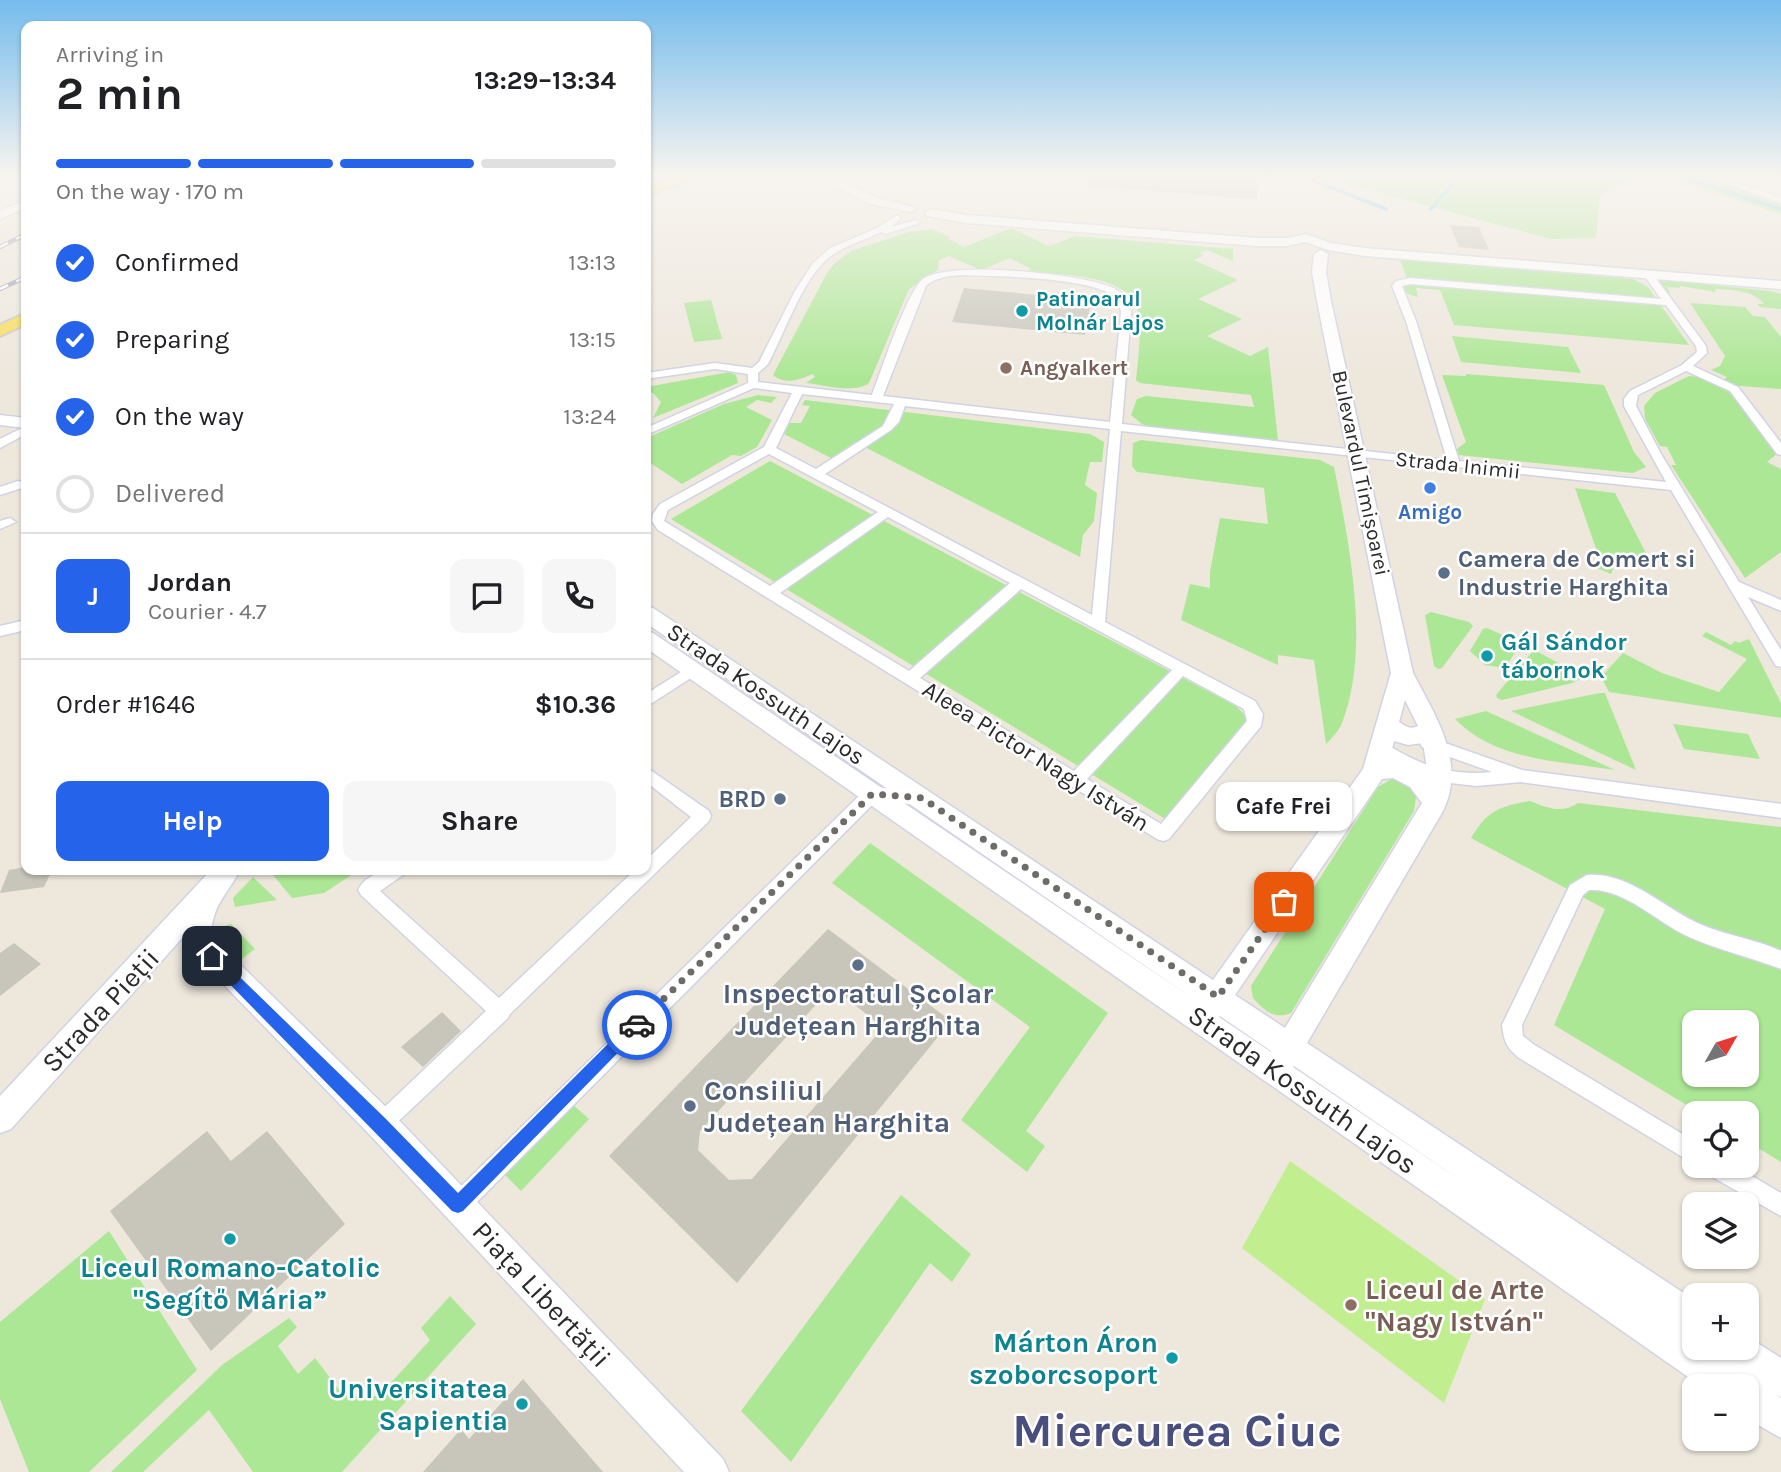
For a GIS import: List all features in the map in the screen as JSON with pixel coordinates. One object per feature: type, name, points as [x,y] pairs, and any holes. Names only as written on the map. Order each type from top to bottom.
[{"type":"main road","points":[[1264,243],[1289,245],[1316,253],[1365,252],[1781,285]]},
{"type":"main road","points":[[1289,245],[1295,243]]},
{"type":"main road","points":[[1309,243],[1316,253]]},
{"type":"main road","name":"Bulevardul Timișoarei","points":[[1316,253],[1357,454]]},
{"type":"main road","points":[[0,331],[21,320]]},
{"type":"main road","points":[[0,420],[21,422]]},
{"type":"main road","name":"Strada Kossuth Lajos","points":[[651,615],[922,798],[1210,1008]]},
{"type":"main road","name":"Strada Kossuth Lajos","points":[[651,642],[872,794],[1283,1057],[1723,1364],[1781,1379]]},
{"type":"main road","name":"Bulevardul Timișoarei","points":[[1210,1008],[1374,772],[1402,673]]},
{"type":"main road","name":"Bulevardul Timișoarei","points":[[1283,1057],[1434,804],[1442,776],[1433,736],[1402,673]]},
{"type":"main road","points":[[1386,722],[1398,734],[1409,738],[1433,736]]},
{"type":"main road","points":[[1374,772],[1391,768],[1409,774],[1423,785],[1434,804]]},
{"type":"main road","points":[[221,877],[198,920],[197,940],[458,1205]]},
{"type":"main road","points":[[139,968],[164,951],[197,940]]},
{"type":"main road","name":"Strada Kossuth Lajos","points":[[1283,1057],[1682,1313]]},
{"type":"main road","name":"Piața Libertății","points":[[458,1205],[710,1472]]},
{"type":"main road","points":[[1759,1405],[1781,1420]]},
{"type":"street","points":[[752,372],[763,364],[820,261],[850,243]]},
{"type":"street","points":[[876,399],[915,299],[927,280],[940,275],[968,272],[1050,279],[1104,288],[1118,296],[1125,306],[1098,624]]},
{"type":"street","points":[[1649,275],[1701,346],[1701,355],[1686,367],[1634,393],[1629,401],[1650,445],[1781,662]]},
{"type":"street","points":[[1454,464],[1411,321],[1397,286],[1399,283],[1413,281],[1667,302]]},
{"type":"street","points":[[651,375],[723,366],[737,366],[752,372]]},
{"type":"street","points":[[1686,367],[1734,389],[1781,452]]},
{"type":"street","points":[[651,430],[753,385],[752,372]]},
{"type":"street","name":"Strada Inimii","points":[[753,385],[1357,454],[1675,487]]},
{"type":"street","points":[[769,449],[798,390]]},
{"type":"street","points":[[817,474],[877,436],[893,422],[901,402]]},
{"type":"street","points":[[0,444],[21,432]]},
{"type":"street","name":"Aleea Pictor Nagy István","points":[[769,449],[817,474],[1250,705],[1255,714],[1255,722],[1163,834],[769,593],[663,527],[658,521],[664,507],[769,449]]},
{"type":"street","name":"Bulevardul Timișoarei","points":[[1357,454],[1402,673]]},
{"type":"street","points":[[0,491],[18,485]]},
{"type":"street","points":[[769,593],[887,512]]},
{"type":"street","name":"Aleea Pictor Nagy István","points":[[910,678],[1020,582]]},
{"type":"street","points":[[1735,585],[1781,606]]},
{"type":"street","points":[[0,631],[21,626]]},
{"type":"street","points":[[1076,780],[1182,668]]},
{"type":"street","points":[[651,698],[692,670]]},
{"type":"street","points":[[1380,747],[1396,740],[1433,736],[1521,776]]},
{"type":"street","points":[[1380,747],[1402,763],[1442,776],[1476,780],[1521,776],[1781,811]]},
{"type":"street","points":[[651,777],[704,816],[651,867]]},
{"type":"street","points":[[1434,804],[1455,788],[1476,780]]},
{"type":"street","name":"Strada Kossuth Lajos","points":[[872,794],[922,798]]},
{"type":"street","name":"Piața Libertății","points":[[458,1205],[872,794]]},
{"type":"street","points":[[390,875],[367,890],[501,1012]]},
{"type":"street","points":[[381,1124],[643,875]]},
{"type":"street","name":"Strada Pieții","points":[[0,1118],[221,877]]},
{"type":"street","points":[[1682,1146],[1526,1051],[1514,1041],[1512,1025],[1575,893],[1580,886],[1590,882],[1612,886],[1693,930],[1723,941],[1760,949],[1781,960]]},
{"type":"street","points":[[1735,1178],[1781,1205]]},
{"type":"green space","points":[[876,243],[956,243],[964,247],[975,243],[1042,243],[1049,246],[1058,243],[1156,243],[1233,249],[1233,261],[1207,250],[1199,253],[1204,255],[1194,260],[1238,280],[1198,299],[1242,319],[1207,336],[1250,356],[1268,347],[1278,441],[1142,424],[1131,415],[1137,399],[1146,396],[1254,407],[1251,395],[1140,383],[1136,380],[1139,316],[1132,298],[1121,289],[1090,278],[1027,272],[1031,269],[1010,258],[981,270],[949,256],[939,260],[938,270],[909,289],[869,383],[863,386],[847,388],[806,383],[815,377],[813,374],[787,381],[773,375],[827,273],[851,251]]},
{"type":"green space","points":[[1400,260],[1633,279],[1648,287],[1689,345],[1454,325],[1440,290],[1416,288],[1418,297],[1405,293],[1402,286],[1409,283]]},
{"type":"green space","points":[[1660,280],[1771,291],[1781,294],[1781,309],[1760,307],[1757,304],[1764,304],[1759,299],[1736,290],[1715,289],[1716,292],[1680,286],[1667,287],[1670,293],[1666,293],[1658,282]]},
{"type":"green space","points":[[711,300],[722,339],[694,342],[684,303]]},
{"type":"green space","points":[[1690,303],[1745,307],[1753,316],[1765,317],[1781,337],[1781,389],[1730,385],[1722,381],[1727,377],[1711,370],[1720,366],[1725,356]]},
{"type":"green space","points":[[1452,336],[1568,347],[1581,373],[1461,362]]},
{"type":"green space","points":[[730,372],[736,375],[738,383],[653,418],[661,402],[651,392],[651,386]]},
{"type":"green space","points":[[1466,374],[1604,385],[1634,452],[1646,467],[1633,473],[1459,455],[1457,449],[1466,442],[1442,375]]},
{"type":"green space","points":[[1689,376],[1704,379],[1730,393],[1778,453],[1767,462],[1781,469],[1781,552],[1745,578],[1671,465],[1676,465],[1667,447],[1660,446],[1645,419],[1644,406],[1655,393]]},
{"type":"green space","points":[[758,395],[777,397],[771,403],[757,400],[746,407],[772,420],[757,447],[741,456],[732,455],[682,484],[651,463],[651,436],[724,404]]},
{"type":"green space","points":[[805,400],[1090,434],[1104,442],[1102,462],[1090,462],[1085,485],[1097,493],[1094,521],[1083,535],[1080,557],[855,442],[831,458],[784,434],[790,423],[801,423],[810,406],[802,405]]},
{"type":"green space","points":[[1141,440],[1320,460],[1334,467],[1351,562],[1356,629],[1351,694],[1341,726],[1326,744],[1314,660],[1278,655],[1278,665],[1181,620],[1190,584],[1210,588],[1210,572],[1220,518],[1268,524],[1264,488],[1137,472],[1132,466],[1133,443]]},
{"type":"green space","points":[[770,461],[1236,706],[1244,714],[1247,724],[1172,823],[671,519]]},
{"type":"green space","points":[[1575,488],[1615,493],[1648,557],[1645,565],[1618,556],[1611,574],[1597,568],[1600,560]]},
{"type":"green space","points":[[1431,612],[1469,622],[1473,626],[1442,668],[1438,669],[1434,666],[1425,615]]},
{"type":"green space","points":[[1487,628],[1521,643],[1505,668],[1485,665],[1470,651],[1483,629]]},
{"type":"green space","points":[[1706,632],[1731,645],[1735,641],[1739,643],[1749,639],[1781,703],[1781,718],[1609,692],[1601,677],[1623,653],[1662,673],[1719,692],[1747,659],[1702,636]]},
{"type":"green space","points":[[1532,652],[1538,652],[1584,677],[1572,683],[1502,700],[1497,698],[1496,695]]},
{"type":"green space","points":[[1605,693],[1636,770],[1511,711]]},
{"type":"green space","points":[[1486,711],[1615,770],[1551,761],[1509,751],[1471,733],[1455,719]]},
{"type":"green space","points":[[1673,724],[1748,734],[1760,759],[1684,749]]},
{"type":"green space","points":[[1396,776],[1417,791],[1414,811],[1291,1013],[1270,1013],[1253,998],[1251,986],[1378,787]]},
{"type":"green space","points":[[1530,801],[1548,808],[1560,809],[1578,803],[1781,827],[1781,1162],[1759,1148],[1759,1101],[1682,1102],[1554,1025],[1605,909],[1471,838],[1483,821],[1502,808]]},
{"type":"green space","points":[[870,843],[1108,1013],[1026,1131],[1045,1146],[1027,1172],[961,1120],[1030,1027],[832,883]]},
{"type":"green space","points":[[273,875],[351,875],[324,893],[292,898]]},
{"type":"green space","points":[[253,877],[277,900],[235,907],[233,898]]},
{"type":"green space","points":[[231,924],[255,949],[242,959],[216,929]]},
{"type":"green space","points":[[571,1103],[589,1119],[521,1191],[503,1173]]},
{"type":"green space","points":[[1290,1161],[1485,1299],[1444,1403],[1242,1248]]},
{"type":"green space","points":[[901,1195],[971,1254],[952,1282],[930,1263],[791,1462],[741,1411]]},
{"type":"green space","points":[[109,1231],[197,1370],[89,1472],[29,1472],[0,1399],[0,1322]]},
{"type":"green space","points":[[450,1296],[476,1324],[342,1472],[253,1472],[209,1410],[143,1472],[111,1472],[222,1365],[289,1318],[297,1327],[278,1346],[298,1374],[315,1358],[343,1395],[379,1396],[430,1340],[421,1328]]},
{"type":"building","points":[[1457,243],[1486,243],[1489,250],[1459,247]]},
{"type":"building","name":"Patinoarul Molnár Lajos","points":[[964,288],[1091,300],[1085,335],[952,322]]},
{"type":"building","points":[[21,868],[21,875],[50,875],[44,887],[0,893],[9,870]]},
{"type":"building","name":"Consiliul Județean Harghita","points":[[828,929],[951,1021],[737,1283],[609,1156]],"holes":[[[841,994],[874,1020],[876,1036],[752,1179],[729,1180],[698,1150],[700,1131],[824,996]]]},
{"type":"building","points":[[14,943],[41,964],[0,996],[0,953]]},
{"type":"building","points":[[442,1012],[461,1031],[423,1067],[401,1047]]},
{"type":"building","name":"Liceul Romano-Catolic \"Segítő Mária”","points":[[207,1131],[231,1161],[267,1131],[345,1224],[211,1351],[110,1211]]},
{"type":"building","name":"Universitatea Sapientia","points":[[523,1379],[603,1472],[423,1472],[461,1429],[469,1439]]},
{"type":"railway","points":[[0,247],[9,243]]},
{"type":"railway","points":[[0,289],[21,279]]},
{"type":"way so far","points":[[637,1025],[872,794],[922,798],[1218,997],[1284,902]]},
{"type":"place","name":"Patinoarul Molnár Lajos","points":[[1022,311]]},
{"type":"place","name":"Angyalkert","points":[[1006,368]]},
{"type":"place","name":"Amigo","points":[[1430,488]]},
{"type":"place","name":"Camera de Comert si Industrie Harghita","points":[[1444,573]]},
{"type":"place","name":"Gál Sándor tábornok","points":[[1487,656]]},
{"type":"place","name":"BRD","points":[[780,799]]},
{"type":"place","name":"Cafe Frei","points":[[1284,902]]},
{"type":"place","name":"Inspectoratul Școlar Județean Harghita","points":[[858,965]]},
{"type":"place","name":"Consiliul Județean Harghita","points":[[690,1106]]},
{"type":"place","name":"Liceul Romano-Catolic \"Segítő Mária”","points":[[230,1239]]},
{"type":"place","name":"Liceul de Arte \"Nagy István\"","points":[[1351,1305]]},
{"type":"place","name":"Márton Áron szoborcsoport","points":[[1172,1358]]},
{"type":"place","name":"Universitatea Sapientia","points":[[522,1404]]},
{"type":"district","name":"Miercurea Ciuc","points":[[1177,1430]]},
{"type":"route","points":[[212,956],[381,1124],[458,1205],[637,1025]]}]
